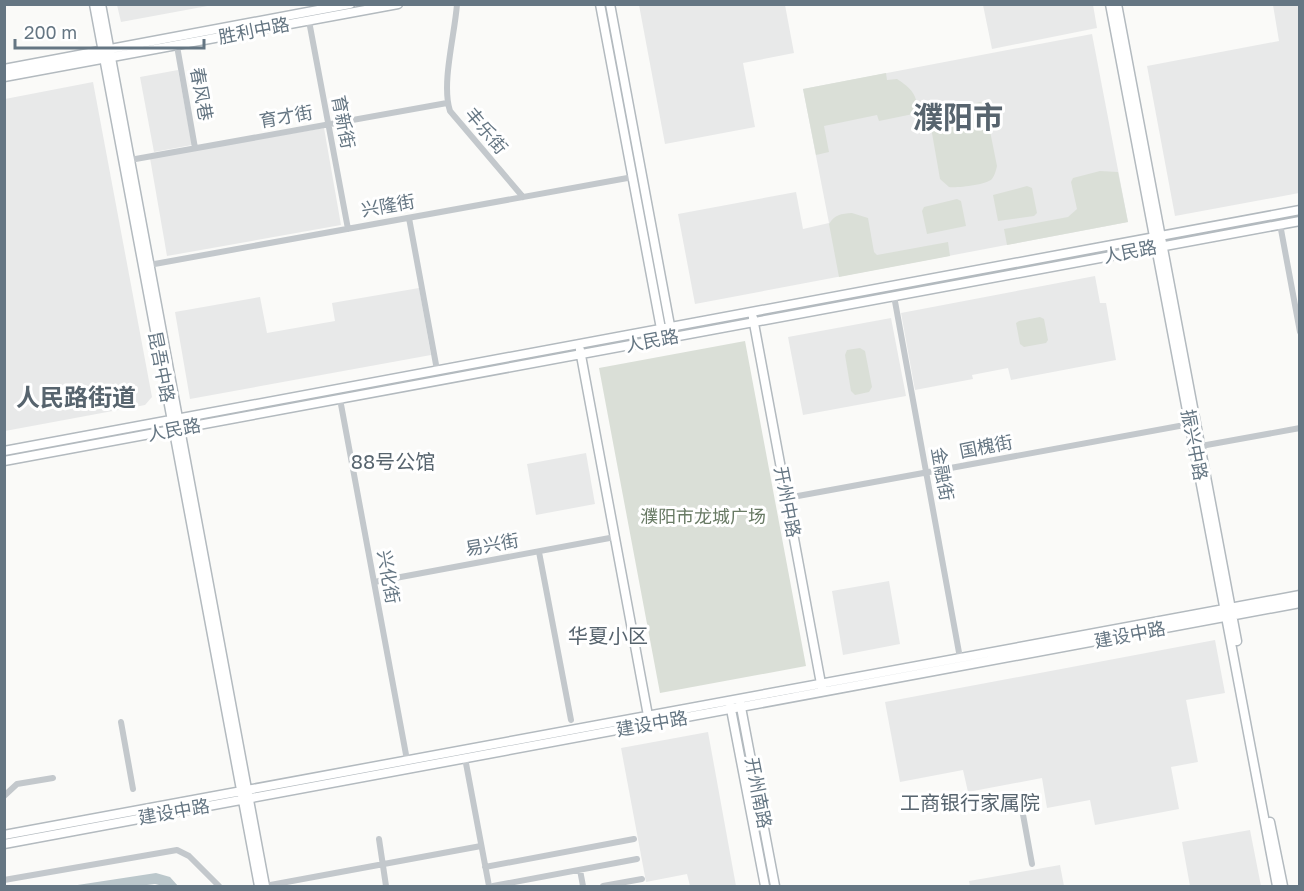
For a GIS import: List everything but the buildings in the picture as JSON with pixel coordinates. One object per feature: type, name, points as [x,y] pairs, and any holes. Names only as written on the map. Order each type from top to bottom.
[{"type":"street","name":"昆吾中路","points":[[94,4],[130,160],[176,429],[244,795]]},
{"type":"street","name":"昆吾中路","points":[[101,4],[107,54],[175,419]]},
{"type":"street","name":"胜利中路","points":[[4,77],[350,4]]},
{"type":"street","name":"胜利中路","points":[[4,69],[177,46],[398,4]]},
{"type":"street","name":"丰乐街","points":[[457,4],[447,103],[450,111],[523,197]]},
{"type":"street","points":[[600,4],[633,177],[668,338]]},
{"type":"street","points":[[610,4],[666,328]]},
{"type":"street","name":"振兴中路","points":[[1110,4],[1201,446],[1276,886]]},
{"type":"street","name":"振兴中路","points":[[1117,4],[1158,237]]},
{"type":"street","name":"育新街","points":[[309,21],[348,229]]},
{"type":"street","name":"春风巷","points":[[177,46],[195,148]]},
{"type":"street","name":"育才街","points":[[130,160],[447,103]]},
{"type":"street","name":"兴隆街","points":[[149,265],[633,177]]},
{"type":"street","name":"人民路","points":[[4,451],[1299,210]]},
{"type":"street","points":[[409,218],[437,370]]},
{"type":"street","name":"人民路","points":[[4,461],[1299,221]]},
{"type":"street","points":[[1280,224],[1299,332]]},
{"type":"street","name":"振兴中路","points":[[1160,247],[1190,424],[1283,886]]},
{"type":"street","name":"金融街","points":[[894,296],[960,658]]},
{"type":"street","name":"开州中路","points":[[752,312],[822,688]]},
{"type":"street","points":[[579,344],[649,720]]},
{"type":"street","name":"兴化街","points":[[340,399],[407,760]]},
{"type":"street","name":"国槐街","points":[[787,498],[1190,424]]},
{"type":"street","points":[[1201,446],[1299,428]]},
{"type":"street","name":"易兴街","points":[[374,582],[615,537]]},
{"type":"street","points":[[538,552],[571,720]]},
{"type":"street","name":"建设中路","points":[[4,844],[407,760],[649,720],[822,688],[1228,612],[1299,595]]},
{"type":"street","name":"建设中路","points":[[822,688],[960,658],[1228,612],[1299,603]]},
{"type":"street","name":"开州南路","points":[[740,703],[775,886]]},
{"type":"street","name":"开州南路","points":[[730,705],[765,886]]},
{"type":"street","name":"建设中路","points":[[4,835],[465,758],[649,720]]},
{"type":"street","points":[[122,722],[133,789]]},
{"type":"street","points":[[465,758],[489,886]]},
{"type":"street","points":[[4,796],[17,784],[53,778]]},
{"type":"street","points":[[244,795],[259,886]]},
{"type":"street","points":[[244,795],[265,886],[481,846]]},
{"type":"street","points":[[1020,798],[1032,864]]},
{"type":"street","points":[[379,839],[386,886]]},
{"type":"street","points":[[485,867],[634,839]]},
{"type":"street","points":[[4,880],[177,850],[189,856],[219,886]]},
{"type":"street","points":[[493,886],[637,859]]},
{"type":"street","points":[[580,870],[583,886]]},
{"type":"street","points":[[603,886],[642,879]]},
{"type":"shaded area","points":[[117,4],[213,5],[121,22]]},
{"type":"shaded area","points":[[639,5],[785,5],[794,53],[743,63],[755,127],[665,144]]},
{"type":"shaded area","points":[[983,5],[1093,5],[1097,28],[992,49]]},
{"type":"shaded area","points":[[1273,5],[1299,5],[1299,193],[1175,216],[1147,66],[1279,41]]},
{"type":"shaded area","points":[[1092,34],[1128,222],[695,304],[678,214],[796,192],[803,229],[829,223],[803,89]]},
{"type":"shaded area","points":[[178,70],[192,145],[154,152],[140,77]]},
{"type":"shaded area","points":[[93,82],[152,397],[145,405],[5,431],[5,99]]},
{"type":"shaded area","points":[[324,128],[341,225],[167,256],[150,158]]},
{"type":"shaded area","points":[[1095,276],[1100,303],[1106,303],[1116,360],[1011,380],[1008,368],[972,375],[973,379],[915,390],[901,313]]},
{"type":"shaded area","points":[[419,288],[431,355],[190,399],[175,312],[260,297],[267,333],[335,321],[332,303]]},
{"type":"shaded area","points":[[891,318],[906,396],[803,415],[788,337]]},
{"type":"shaded area","points":[[586,453],[595,504],[536,515],[527,464]]},
{"type":"shaded area","points":[[889,581],[900,644],[843,655],[832,591]]},
{"type":"shaded area","points":[[1215,640],[1225,693],[1186,700],[1198,762],[1171,767],[1179,809],[1095,825],[1090,800],[1047,808],[1042,778],[968,792],[963,770],[900,782],[885,702]]},
{"type":"shaded area","points":[[708,732],[736,886],[690,886],[687,874],[646,882],[621,748]]},
{"type":"shaded area","points":[[1250,830],[1261,886],[1190,886],[1182,842]]},
{"type":"shaded area","points":[[1060,865],[1064,886],[970,886],[969,881]]},
{"type":"shaded area","points":[[156,873],[170,877],[178,886],[155,884],[71,886]]},
{"type":"green space","points":[[886,73],[887,80],[897,79],[910,89],[915,97],[918,113],[879,121],[877,115],[824,126],[829,152],[816,155],[803,89]]},
{"type":"green space","points":[[981,102],[985,106],[997,166],[995,174],[992,179],[984,183],[949,187],[940,179],[929,116],[932,112]]},
{"type":"green space","points":[[1100,171],[1118,172],[1128,222],[1007,245],[1004,229],[1068,217],[1077,209],[1071,182],[1073,178]]},
{"type":"green space","points":[[1027,186],[1032,188],[1037,213],[1034,216],[998,221],[993,195]]},
{"type":"green space","points":[[957,199],[961,201],[966,226],[927,234],[922,211],[924,207]]},
{"type":"green space","points":[[852,213],[868,218],[874,252],[877,255],[948,242],[950,256],[839,277],[829,224],[839,215]]},
{"type":"green space","points":[[1040,317],[1044,319],[1048,340],[1046,343],[1024,347],[1020,344],[1016,323]]},
{"type":"green space","name":"濮阳市龙城广场","points":[[745,341],[806,666],[660,693],[599,368]]},
{"type":"green space","points":[[860,348],[865,351],[872,387],[869,392],[855,395],[851,391],[845,355],[847,350]]},
{"type":"district","name":"濮阳市","points":[[958,118]]},
{"type":"district","name":"人民路街道","points":[[76,398]]},
{"type":"district","name":"88号公馆","points":[[393,462]]},
{"type":"district","name":"华夏小区","points":[[608,636]]},
{"type":"district","name":"工商银行家属院","points":[[970,803]]}]
